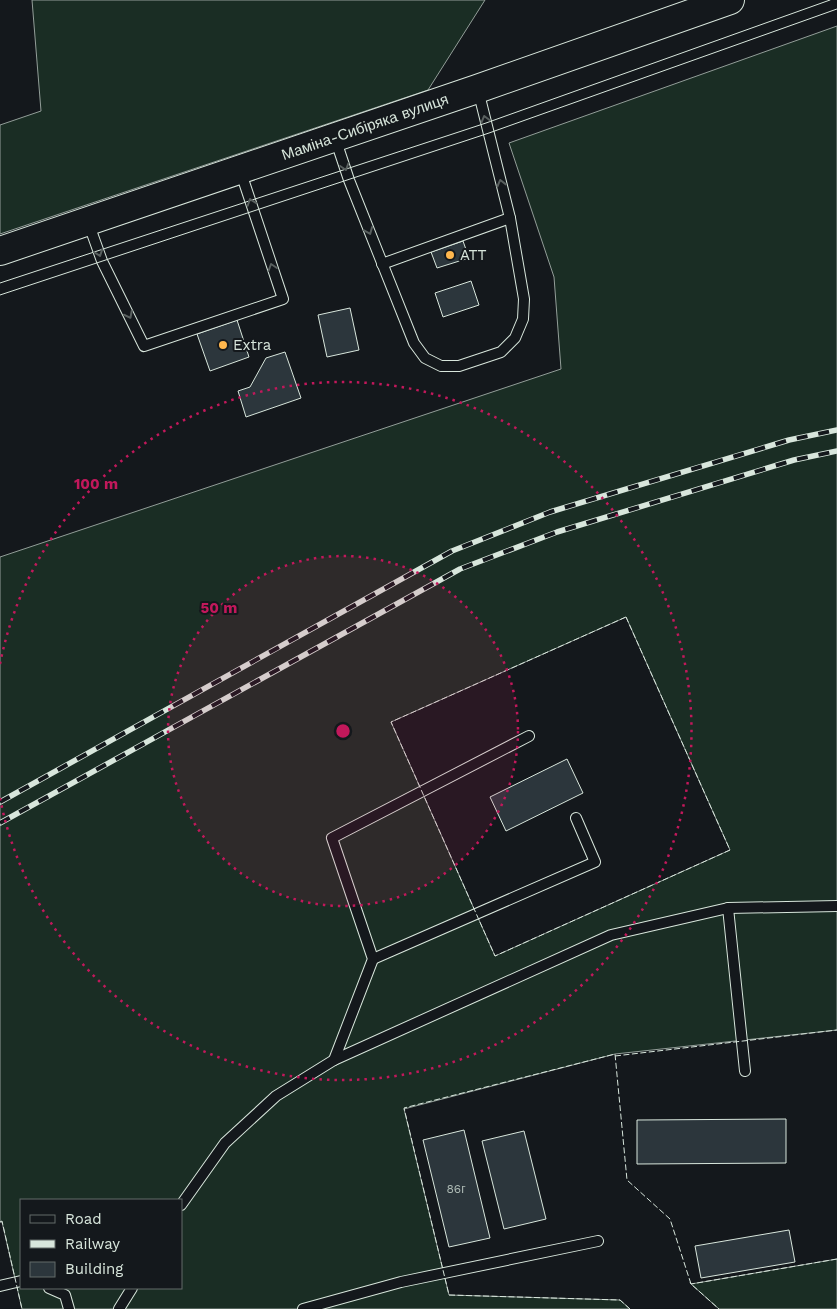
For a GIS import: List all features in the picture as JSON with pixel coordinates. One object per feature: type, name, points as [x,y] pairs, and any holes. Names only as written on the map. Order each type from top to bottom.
[{"type":"main road","name":"Маміна-Сибіряка вулиця","points":[[0,250],[477,89],[730,0]]},
{"type":"lane","points":[[334,137],[349,180],[414,343],[425,358],[441,366],[459,366],[501,352],[515,338],[524,319],[524,299],[510,218],[477,89]]},
{"type":"lane","points":[[88,221],[102,261],[144,346],[283,299],[240,170]]},
{"type":"lane","points":[[382,264],[510,218]]},
{"type":"lane","points":[[334,1060],[373,959],[332,838],[528,736]]},
{"type":"lane","points":[[373,959],[595,862],[576,818]]},
{"type":"lane","points":[[182,1204],[225,1143],[276,1096],[334,1060],[611,935],[728,908],[837,906]]},
{"type":"lane","points":[[728,908],[745,1071]]},
{"type":"lane","points":[[303,1309],[401,1282],[598,1241]]},
{"type":"lane","points":[[0,1286],[20,1281]]},
{"type":"lane","points":[[52,1289],[65,1294],[69,1309]]},
{"type":"lane","points":[[119,1309],[131,1289]]},
{"type":"green space","points":[[32,0],[485,0],[428,90],[0,234],[0,125],[41,111]]},
{"type":"green space","points":[[837,26],[837,1030],[615,1054],[404,1109],[449,1295],[620,1300],[630,1309],[22,1309],[2,1222],[0,1222],[0,557],[561,369],[554,277],[509,143]],"holes":[[[626,617],[730,850],[495,956],[391,722]]]},
{"type":"green space","points":[[837,1259],[837,1309],[719,1309],[691,1284]]},
{"type":"building","points":[[463,241],[469,258],[437,268],[431,252]]},
{"type":"building","points":[[471,281],[479,305],[443,317],[435,293]]},
{"type":"building","points":[[350,308],[359,350],[327,357],[318,315]]},
{"type":"building","points":[[237,320],[249,357],[210,371],[197,334]]},
{"type":"building","points":[[285,352],[301,398],[246,417],[238,391],[250,387],[266,358]]},
{"type":"building","points":[[567,759],[583,793],[506,831],[490,797]]},
{"type":"building","points":[[786,1119],[786,1163],[637,1164],[637,1120]]},
{"type":"building","points":[[464,1130],[490,1238],[449,1247],[423,1140]]},
{"type":"building","points":[[524,1131],[546,1219],[504,1229],[482,1141]]},
{"type":"building","points":[[789,1230],[795,1262],[701,1278],[695,1246]]},
{"type":"tram line","points":[[0,283],[486,123],[830,0]]},
{"type":"tram line","points":[[0,295],[489,133],[837,9]]},
{"type":"railway","points":[[0,802],[452,551],[550,512],[789,440],[837,430]]},
{"type":"railway","points":[[0,823],[460,569],[557,532],[794,460],[837,451]]},
{"type":"fence","points":[[626,617],[730,850],[495,956],[391,722],[626,617]]},
{"type":"fence","points":[[615,1056],[837,1030]]},
{"type":"fence","points":[[630,1309],[620,1300],[449,1295],[404,1108],[615,1054],[627,1180],[670,1219],[691,1284],[719,1309]]},
{"type":"fence","points":[[0,1222],[2,1221],[22,1309]]},
{"type":"fence","points":[[690,1282],[691,1284],[837,1259]]},
{"type":"place","name":"ATT","points":[[450,255]]},
{"type":"place","name":"Extra","points":[[223,345]]}]
